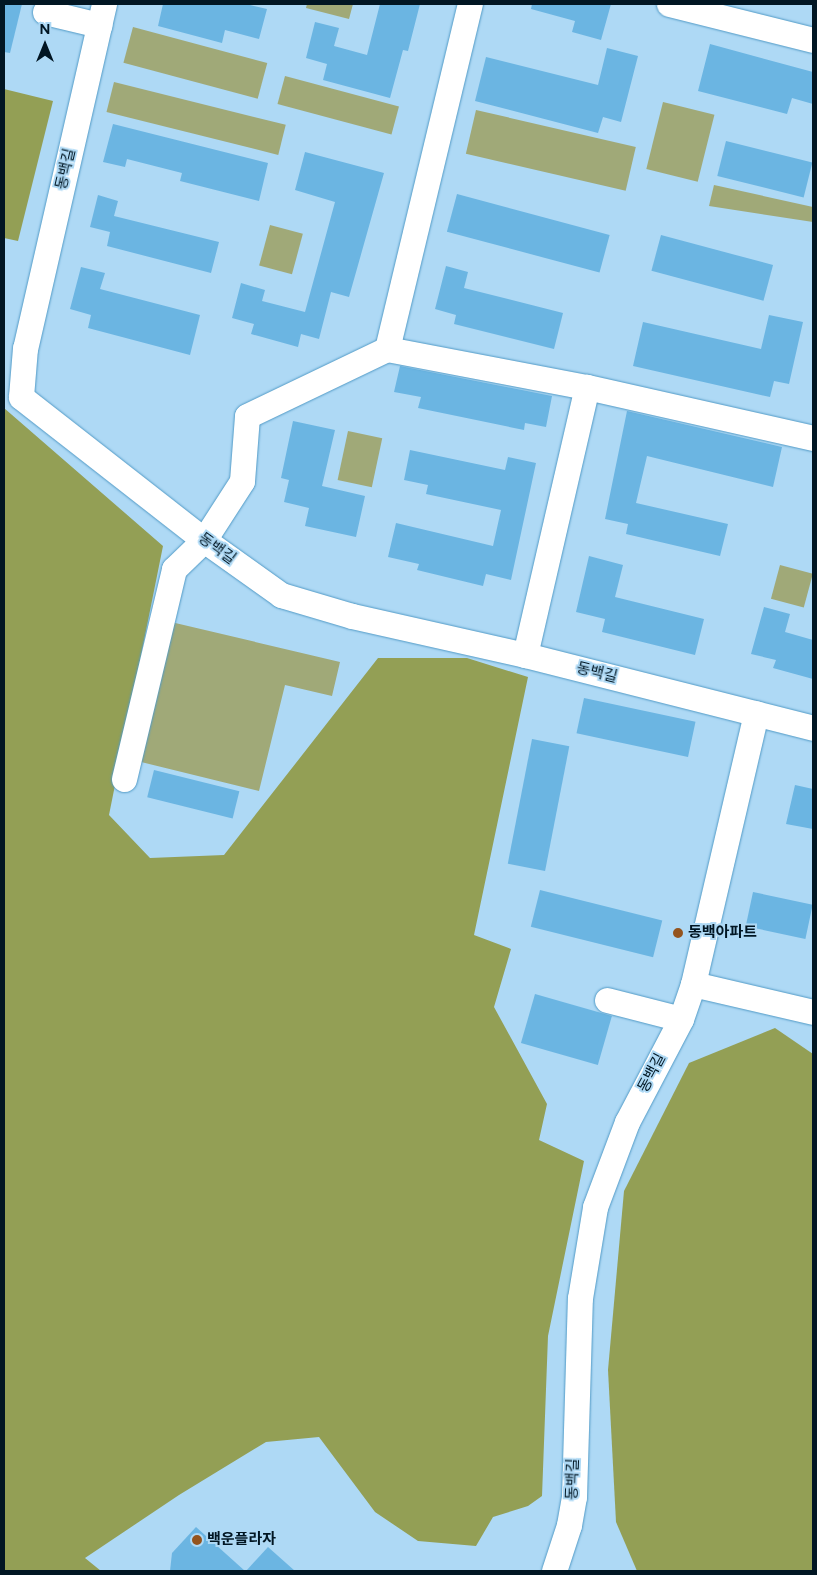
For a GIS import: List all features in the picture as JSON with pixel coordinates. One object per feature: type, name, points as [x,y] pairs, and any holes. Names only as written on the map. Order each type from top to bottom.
[{"type":"street","points":[[387,348],[470,4]]},
{"type":"street","points":[[677,5],[813,40]]},
{"type":"street","points":[[45,12],[102,14]]},
{"type":"street","name":"동백길","points":[[102,14],[14,354],[21,397],[204,540],[281,595],[352,616],[525,655],[756,713],[693,984],[682,1019],[626,1122],[594,1207],[580,1298],[574,1497],[569,1525],[554,1571]]},
{"type":"street","points":[[124,779],[174,569],[204,540],[242,481],[247,416],[387,348],[587,387],[813,438]]},
{"type":"street","points":[[525,655],[587,387]]},
{"type":"street","points":[[756,713],[813,728]]},
{"type":"street","points":[[693,984],[813,1012]]},
{"type":"street","points":[[607,1000],[682,1019]]},
{"type":"green space","points":[[307,4],[353,4],[349,19],[306,8]]},
{"type":"green space","points":[[133,27],[267,63],[258,99],[123,63]]},
{"type":"green space","points":[[285,76],[399,107],[391,135],[277,104]]},
{"type":"green space","points":[[114,82],[286,125],[278,155],[107,112]]},
{"type":"green space","points":[[4,89],[53,101],[18,241],[4,238]]},
{"type":"green space","points":[[663,102],[714,115],[698,182],[646,169]]},
{"type":"green space","points":[[476,110],[636,147],[626,191],[466,154]]},
{"type":"green space","points":[[714,185],[813,207],[813,222],[709,206]]},
{"type":"green space","points":[[270,225],[303,234],[292,274],[259,266]]},
{"type":"green space","points":[[4,408],[163,546],[109,815],[150,858],[224,855],[378,658],[467,658],[528,677],[474,935],[511,949],[494,1007],[547,1104],[539,1140],[584,1161],[548,1336],[542,1496],[528,1506],[493,1517],[476,1546],[418,1541],[375,1512],[319,1437],[266,1442],[179,1495],[85,1558],[101,1571],[4,1571]]},
{"type":"green space","points":[[348,431],[382,438],[372,487],[338,480]]},
{"type":"green space","points":[[780,565],[813,574],[804,608],[771,599]]},
{"type":"green space","points":[[171,622],[340,662],[332,696],[285,685],[259,791],[137,761]]},
{"type":"green space","points":[[775,1028],[813,1054],[813,1571],[637,1571],[616,1522],[608,1370],[624,1191],[689,1063]]},
{"type":"building","points":[[4,4],[22,4],[10,53],[4,52]]},
{"type":"building","points":[[163,4],[246,4],[267,9],[259,39],[225,30],[222,43],[158,26]]},
{"type":"building","points":[[380,4],[420,4],[408,51],[403,50],[390,98],[323,80],[327,64],[306,58],[315,22],[339,28],[334,46],[367,55]]},
{"type":"building","points":[[532,4],[611,4],[601,40],[572,32],[575,21],[531,9]]},
{"type":"building","points":[[710,44],[813,72],[813,104],[792,98],[787,114],[698,91]]},
{"type":"building","points":[[607,48],[638,56],[621,122],[603,117],[598,133],[475,101],[486,57],[598,85]]},
{"type":"building","points":[[113,124],[268,163],[259,201],[180,181],[182,173],[127,159],[125,167],[103,162]]},
{"type":"building","points":[[726,141],[812,163],[804,197],[717,176]]},
{"type":"building","points":[[305,152],[384,173],[349,297],[331,292],[319,339],[301,334],[298,347],[251,334],[254,324],[232,318],[241,283],[265,290],[262,301],[305,312],[335,202],[295,190]]},
{"type":"building","points":[[457,194],[610,235],[600,273],[447,232]]},
{"type":"building","points":[[98,195],[118,201],[114,216],[219,242],[211,273],[107,246],[110,232],[90,227]]},
{"type":"building","points":[[661,235],[773,265],[763,301],[651,271]]},
{"type":"building","points":[[446,266],[468,272],[464,288],[563,313],[554,349],[454,324],[456,315],[435,309]]},
{"type":"building","points":[[81,267],[105,273],[100,289],[200,315],[190,355],[88,328],[91,315],[70,309]]},
{"type":"building","points":[[769,315],[803,322],[789,384],[774,381],[770,397],[633,366],[643,322],[761,349]]},
{"type":"building","points":[[400,366],[552,396],[546,427],[525,423],[524,430],[418,408],[421,397],[394,392]]},
{"type":"building","points":[[627,411],[782,447],[773,487],[647,456],[636,503],[728,524],[720,556],[626,534],[628,524],[605,519]]},
{"type":"building","points":[[293,421],[335,430],[322,486],[365,496],[356,537],[305,526],[309,508],[284,502],[289,480],[281,478]]},
{"type":"building","points":[[410,450],[505,470],[508,457],[536,463],[511,580],[486,574],[483,586],[417,570],[419,564],[388,557],[396,523],[493,546],[501,510],[426,494],[428,485],[404,480]]},
{"type":"building","points":[[589,556],[623,565],[615,597],[704,619],[695,655],[602,632],[605,619],[576,612]]},
{"type":"building","points":[[764,607],[790,614],[785,632],[813,640],[813,679],[773,668],[776,660],[751,654]]},
{"type":"building","points":[[584,698],[696,722],[688,757],[577,733]]},
{"type":"building","points":[[532,739],[569,746],[545,871],[508,864]]},
{"type":"building","points":[[154,770],[239,791],[233,818],[147,797]]},
{"type":"building","points":[[795,785],[813,789],[813,829],[786,824]]},
{"type":"building","points":[[540,890],[662,920],[653,957],[531,927]]},
{"type":"building","points":[[753,892],[813,905],[805,939],[746,926]]},
{"type":"building","points":[[535,994],[612,1016],[598,1065],[521,1043]]},
{"type":"building","name":"백운플라자","points":[[196,1527],[245,1571],[170,1571],[172,1553]]},
{"type":"building","name":"백운플라자","points":[[268,1547],[295,1571],[246,1571]]},
{"type":"place","name":"동백아파트","points":[[678,933]]},
{"type":"place","name":"백운플라자","points":[[197,1540]]}]
